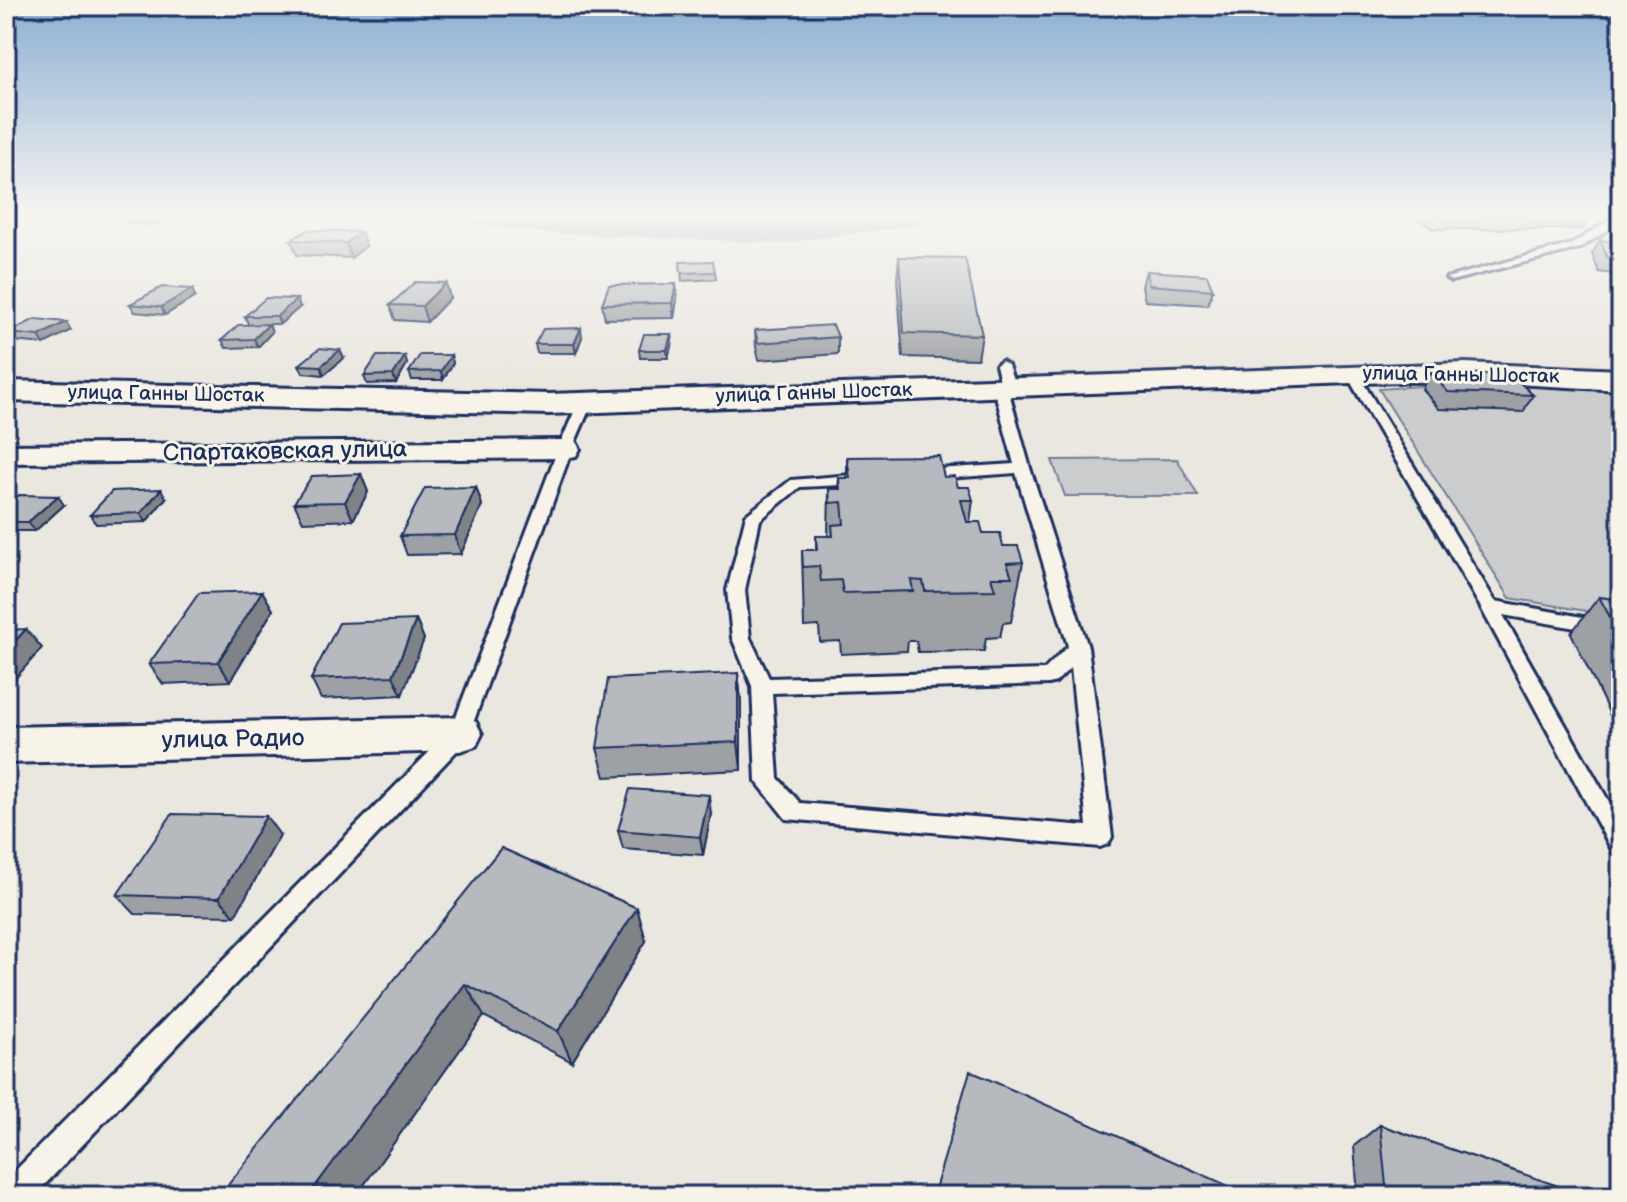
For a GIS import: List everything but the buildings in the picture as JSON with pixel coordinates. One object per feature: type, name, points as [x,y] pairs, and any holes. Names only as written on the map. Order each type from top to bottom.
[{"type":"main road","name":"улица Ганны Шостак","points":[[9,390],[549,404],[1003,378],[1465,372],[1621,380]]},
{"type":"street","name":"Спартаковская улица","points":[[6,454],[565,449]]},
{"type":"street","name":"улица Радио","points":[[6,745],[460,734]]},
{"type":"lane","points":[[1451,278],[1478,271]]},
{"type":"lane","points":[[1352,374],[1489,606],[1621,845]]},
{"type":"lane","points":[[1003,378],[1022,468],[1078,647],[1100,837],[794,812],[767,781],[762,686],[741,638],[736,590],[752,518],[796,483],[1022,468]]},
{"type":"lane","points":[[12,1196],[460,734],[565,449],[585,403]]},
{"type":"lane","points":[[1489,606],[1621,630]]},
{"type":"lane","points":[[762,686],[1049,677],[1078,647]]},
{"type":"shaded area","points":[[1473,382],[1592,386],[1621,391],[1621,617],[1510,598],[1379,389]]},
{"type":"shaded area","points":[[1177,459],[1198,496],[1065,496],[1052,460]]}]
